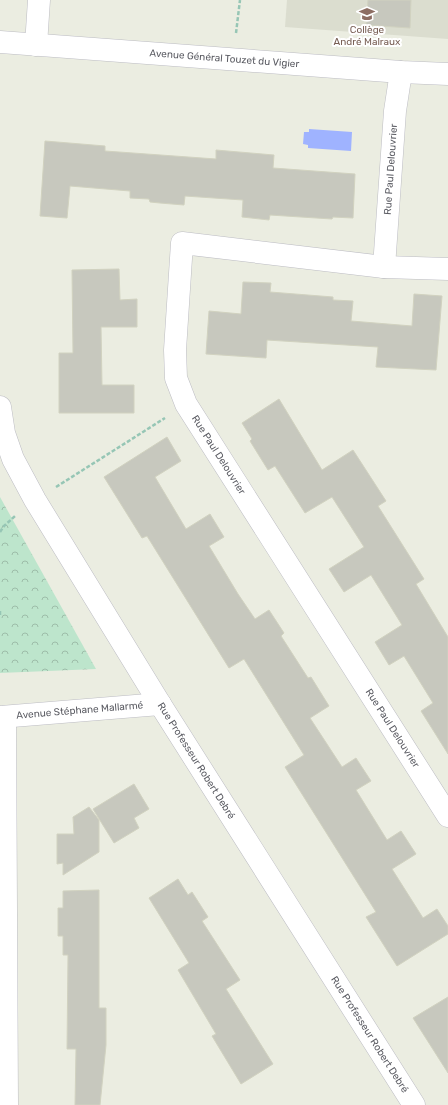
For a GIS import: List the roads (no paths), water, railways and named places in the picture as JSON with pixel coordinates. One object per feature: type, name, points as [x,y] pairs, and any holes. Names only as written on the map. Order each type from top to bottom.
[{"type":"street","points":[[36,45],[39,0]]},
{"type":"street","name":"Avenue Général Touzet du Vigier","points":[[0,42],[401,72],[448,74]]},
{"type":"street","name":"Rue Paul Delouvrier","points":[[384,267],[396,111],[401,72]]},
{"type":"street","name":"Rue Paul Delouvrier","points":[[448,269],[384,267],[182,243],[175,350],[176,378],[186,404],[448,816]]},
{"type":"street","name":"Rue Professeur Robert Debré","points":[[0,407],[4,434],[13,459],[35,500],[160,704],[414,1105]]},
{"type":"street","name":"Avenue Stéphane Mallarmé","points":[[2,717],[160,704]]},
{"type":"street","points":[[2,717],[7,1105]]},
{"type":"water","points":[[309,129],[352,132],[351,151],[308,148],[308,145],[303,144],[304,132],[309,132]]},
{"type":"place","name":"Collège André Malraux","points":[[367,14]]}]
